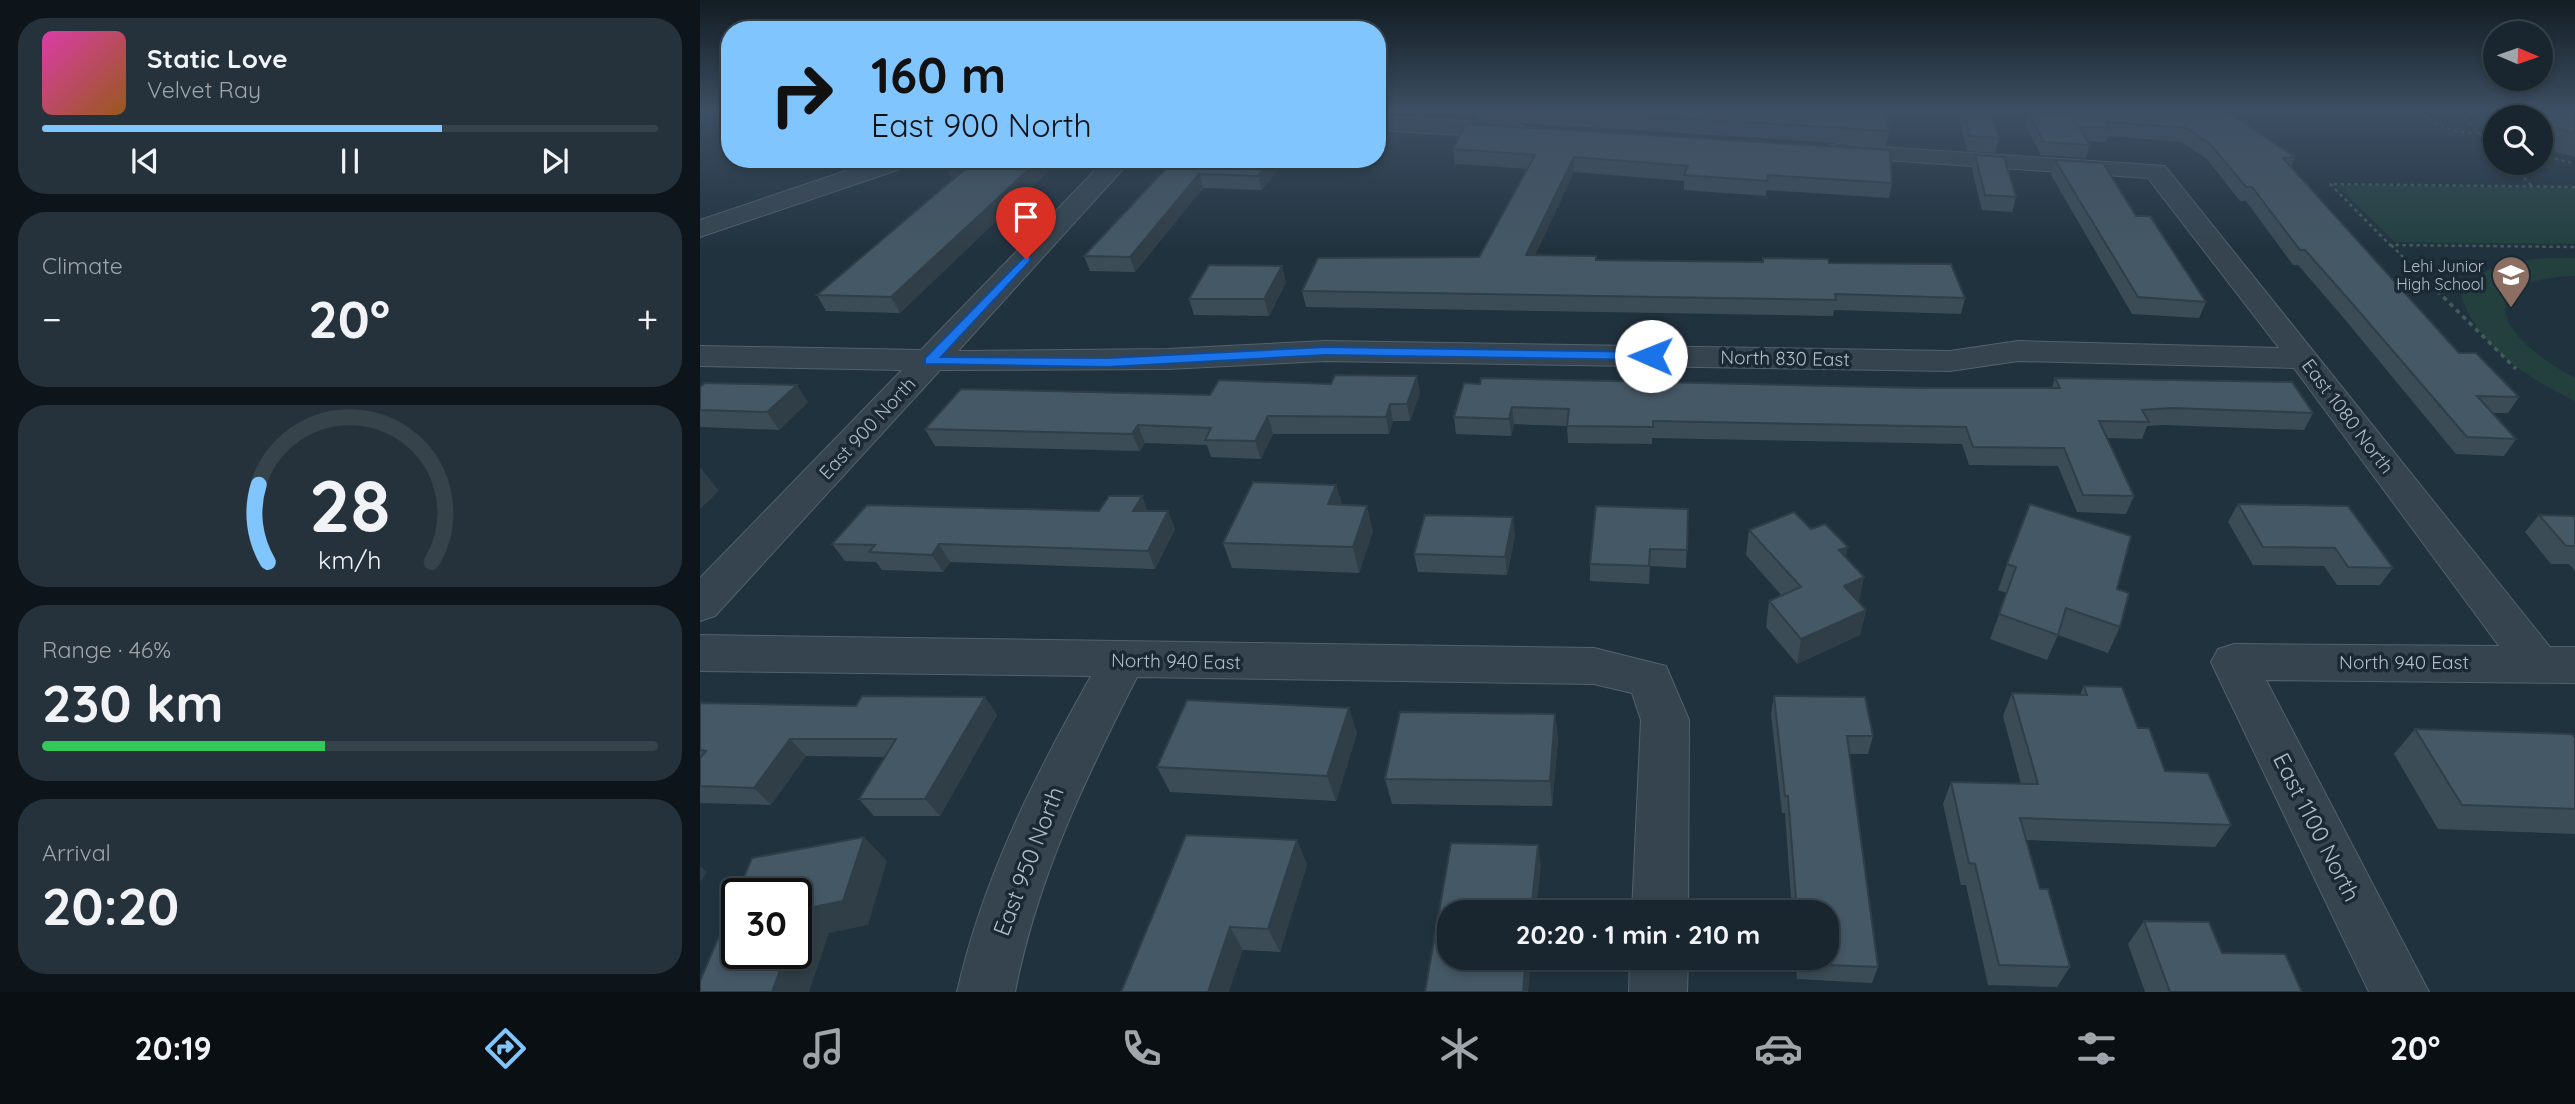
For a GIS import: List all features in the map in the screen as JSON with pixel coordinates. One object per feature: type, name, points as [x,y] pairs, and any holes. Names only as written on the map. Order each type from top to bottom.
[{"type":"street","name":"East 1080 North","points":[[1929,157],[2156,171],[2304,358],[2556,664]]},
{"type":"street","points":[[700,229],[880,168]]},
{"type":"street","name":"East 900 North","points":[[700,605],[1111,168]]},
{"type":"street","name":"North 830 East","points":[[700,356],[1108,363],[1325,351],[1950,361],[2018,351],[2304,358]]},
{"type":"street","name":"North 940 East","points":[[700,653],[1594,666],[1650,679],[1665,720],[1660,900]]},
{"type":"street","name":"East 950 North","points":[[986,992],[992,952],[1043,810],[1123,660]]},
{"type":"street","name":"North 940 East","points":[[2234,662],[2556,664]]},
{"type":"street","name":"East 1100 North","points":[[2234,662],[2400,992]]},
{"type":"street","points":[[1658,992],[1659,970]]},
{"type":"path","points":[[2553,158],[2575,164]]},
{"type":"path","points":[[2521,175],[2532,186]]},
{"type":"path","points":[[2516,369],[2329,184],[2575,187]]},
{"type":"path","points":[[2390,245],[2575,247]]},
{"type":"green space","points":[[2336,185],[2575,188],[2575,244],[2395,242]]},
{"type":"green space","points":[[2546,258],[2575,258],[2575,276],[2541,280],[2518,289],[2510,296],[2506,306],[2507,318],[2526,344],[2575,378],[2575,401],[2540,382],[2507,359],[2480,331],[2461,296],[2477,277],[2486,271],[2509,263]]},
{"type":"building","points":[[1534,157],[1574,157],[1526,255],[1596,256],[1596,260],[1763,262],[1763,258],[1828,259],[1829,263],[1951,264],[1965,298],[1835,294],[1836,300],[1302,291],[1318,258],[1479,257]]},
{"type":"building","points":[[1578,157],[1890,157],[1892,183],[1768,175],[1767,181],[1684,175],[1688,166]]},
{"type":"building","points":[[1976,157],[2004,157],[2016,197],[1985,195]]},
{"type":"building","points":[[2221,157],[2291,157],[2283,158],[2459,353],[2476,353],[2519,397],[2477,396],[2516,439],[2467,437],[2305,250],[2300,250],[2252,187],[2246,187]]},
{"type":"building","points":[[2055,160],[2103,163],[2136,216],[2150,216],[2206,302],[2138,297]]},
{"type":"building","points":[[966,168],[1030,168],[891,297],[817,295]]},
{"type":"building","points":[[1166,168],[1264,168],[1258,176],[1199,174],[1130,257],[1084,256]]},
{"type":"building","points":[[1209,265],[1282,266],[1264,299],[1189,299]]},
{"type":"building","points":[[1335,375],[1417,376],[1407,404],[1390,404],[1386,417],[1268,416],[1255,441],[1205,440],[1211,428],[1138,425],[1132,434],[925,429],[961,389],[1210,395],[1219,380],[1331,384]]},
{"type":"building","points":[[1481,378],[1923,388],[2060,388],[2055,378],[2292,382],[2313,413],[2171,408],[2142,410],[2149,422],[2099,421],[2134,496],[2083,495],[2064,448],[1973,447],[1966,427],[1653,421],[1653,427],[1567,426],[1569,409],[1512,407],[1509,419],[1454,417],[1464,383],[1480,384]]},
{"type":"building","points":[[705,383],[797,385],[767,412],[700,410],[700,387]]},
{"type":"building","points":[[1253,482],[1336,485],[1328,504],[1367,506],[1353,547],[1223,543]]},
{"type":"building","points":[[1109,496],[1142,496],[1133,511],[1168,511],[1148,551],[939,544],[932,555],[869,552],[875,545],[832,544],[867,505],[1099,511]]},
{"type":"building","points":[[2030,504],[2131,536],[2117,589],[2129,593],[2120,627],[2066,608],[2058,635],[1999,614],[2016,567],[2007,564]]},
{"type":"building","points":[[2238,504],[2348,506],[2393,568],[2348,567],[2335,548],[2263,547]]},
{"type":"building","points":[[1596,506],[1688,509],[1687,550],[1650,549],[1649,566],[1590,564]]},
{"type":"building","points":[[1794,512],[1811,529],[1825,524],[1848,547],[1839,550],[1864,577],[1844,586],[1866,610],[1801,639],[1769,601],[1801,587],[1749,530]]},
{"type":"building","points":[[1425,515],[1513,517],[1505,557],[1414,554]]},
{"type":"building","points":[[2539,515],[2575,516],[2575,546],[2566,546]]},
{"type":"building","points":[[2084,686],[2122,687],[2138,728],[2149,728],[2165,771],[2208,773],[2231,825],[2020,818],[2040,889],[2048,889],[2070,967],[1999,965],[1975,864],[1969,863],[1951,782],[2038,784],[2012,693],[2087,695]]},
{"type":"building","points":[[862,696],[985,697],[925,799],[859,799],[896,739],[790,739],[754,788],[700,786],[700,758],[706,751],[700,750],[700,703],[856,706]]},
{"type":"building","points":[[1774,696],[1865,697],[1873,736],[1847,736],[1878,967],[1839,965],[1839,900],[1796,900],[1788,796],[1785,796]]},
{"type":"building","points":[[1187,700],[1349,708],[1327,776],[1157,767]]},
{"type":"building","points":[[1400,712],[1555,714],[1550,781],[1385,779]]},
{"type":"building","points":[[2415,729],[2572,734],[2575,738],[2575,809],[2462,805]]},
{"type":"building","points":[[1186,835],[1297,840],[1268,929],[1230,927],[1208,992],[1121,992]]},
{"type":"building","points":[[864,837],[843,901],[812,907],[812,878],[744,878],[752,858]]},
{"type":"building","points":[[1451,843],[1538,845],[1532,900],[1441,900]]},
{"type":"building","points":[[2144,921],[2209,922],[2222,953],[2285,954],[2302,992],[2170,992]]},
{"type":"building","points":[[1437,923],[1437,970],[1525,970],[1523,992],[1425,992]]},
{"type":"building","points":[[721,932],[721,969],[780,969],[772,992],[700,992],[700,981]]},
{"type":"place","name":"Lehi Junior High School","points":[[2511,309]]},
{"type":"route","points":[[1026,259],[929,361],[1108,363],[1325,351],[1651,356]]}]
